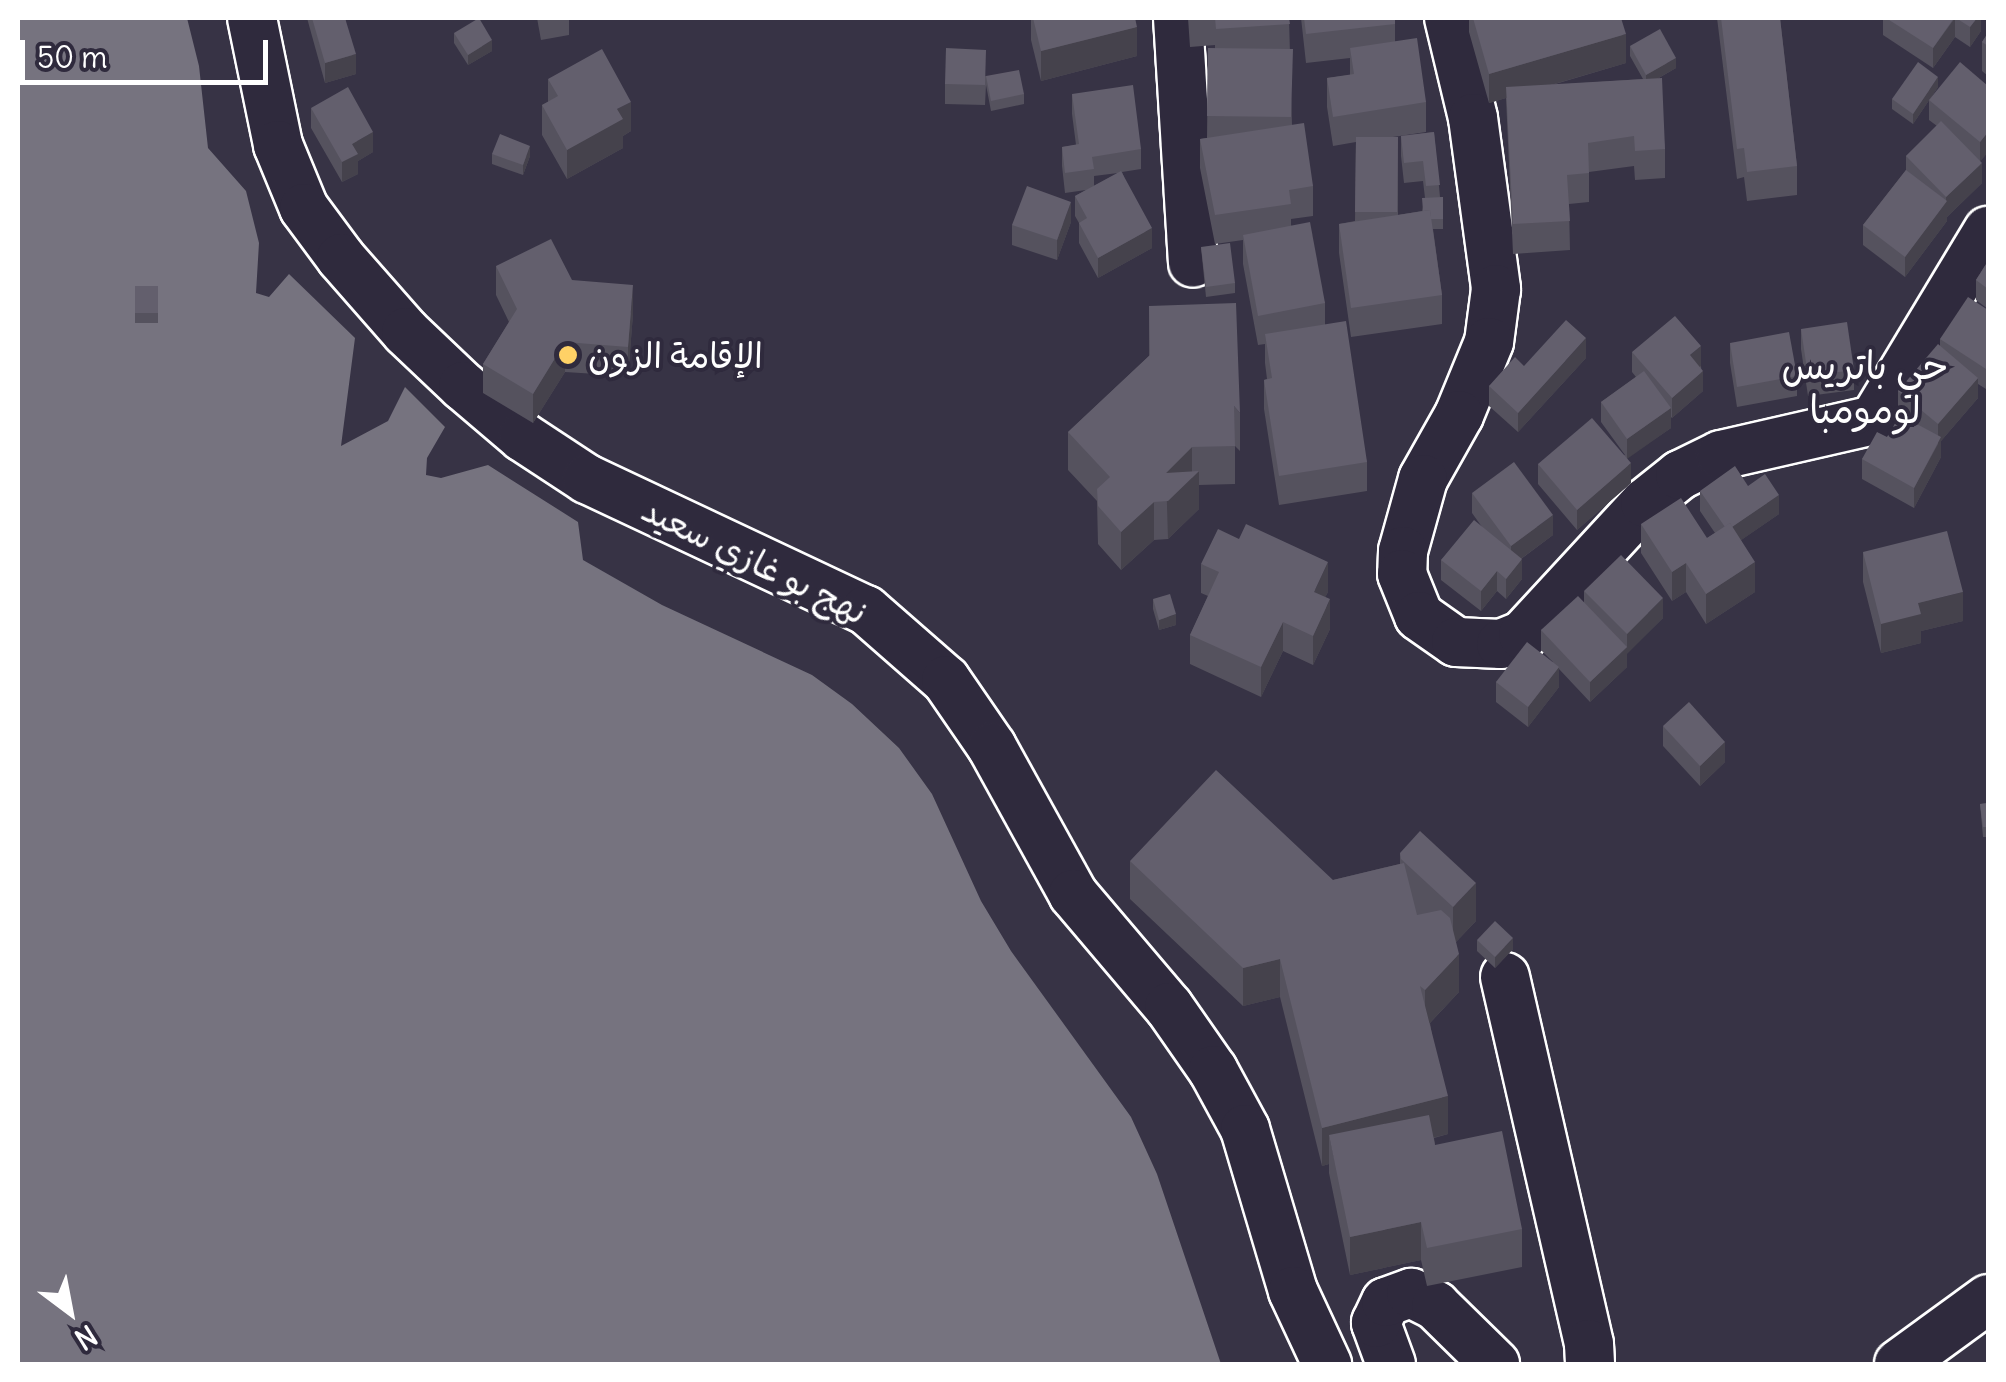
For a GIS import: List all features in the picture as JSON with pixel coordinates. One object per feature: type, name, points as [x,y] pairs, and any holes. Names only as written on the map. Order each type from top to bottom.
[{"type":"street","name":"نهج بو غازي سعيد","points":[[252,18],[278,145],[304,208],[341,258],[448,372],[498,418],[554,460],[866,610],[904,638],[946,680],[992,747],[1073,894],[1169,1008],[1220,1081],[1257,1162],[1294,1291],[1327,1364]]},
{"type":"street","points":[[1178,18],[1193,263]]},
{"type":"street","points":[[1449,18],[1472,118],[1496,290],[1489,342],[1458,415],[1423,480],[1403,551],[1402,574],[1419,616],[1435,632],[1456,642],[1501,644],[1522,635],[1645,504],[1680,475],[1720,455],[1874,420],[1988,231]]},
{"type":"street","points":[[1505,977],[1590,1364]]},
{"type":"street","points":[[1391,1364],[1376,1324],[1386,1302],[1410,1292],[1436,1306],[1495,1364]]},
{"type":"street","points":[[1898,1364],[1988,1299]]},
{"type":"shaded area","points":[[18,18],[187,18],[199,66],[208,148],[246,191],[259,243],[256,293],[269,297],[289,274],[355,338],[341,446],[388,421],[405,387],[445,427],[427,458],[426,475],[441,478],[488,465],[578,522],[583,560],[662,605],[812,675],[852,704],[899,748],[932,794],[981,901],[1011,951],[1131,1117],[1157,1174],[1221,1364],[18,1364]]},
{"type":"building","points":[[312,18],[345,18],[356,54],[325,63]]},
{"type":"building","points":[[479,18],[492,40],[468,55],[454,33]]},
{"type":"building","points":[[1033,18],[1135,18],[1137,27],[1041,51]]},
{"type":"building","points":[[1215,18],[1289,18],[1290,24],[1216,29]]},
{"type":"building","points":[[1304,18],[1395,18],[1395,24],[1306,34]]},
{"type":"building","points":[[1473,18],[1621,18],[1626,34],[1489,74]]},
{"type":"building","points":[[1721,18],[1780,18],[1797,166],[1747,172],[1744,148],[1737,149]]},
{"type":"building","points":[[1886,18],[1954,18],[1933,48]]},
{"type":"building","points":[[1956,18],[1977,18],[1970,27]]},
{"type":"building","points":[[1660,29],[1676,58],[1646,75],[1630,46]]},
{"type":"building","points":[[1417,38],[1426,102],[1333,117],[1327,78],[1354,74],[1350,48]]},
{"type":"building","points":[[946,48],[986,50],[985,85],[945,84]]},
{"type":"building","points":[[1208,48],[1293,49],[1291,117],[1207,116]]},
{"type":"building","points":[[602,49],[631,102],[617,109],[623,119],[567,150],[542,105],[558,96],[548,79]]},
{"type":"building","points":[[1918,62],[1938,77],[1913,114],[1892,99]]},
{"type":"building","points":[[1960,62],[1988,86],[1988,132],[1980,142],[1929,100]]},
{"type":"building","points":[[1019,70],[1024,94],[991,101],[986,76]]},
{"type":"building","points":[[1662,78],[1665,149],[1635,151],[1634,136],[1588,143],[1589,173],[1567,175],[1570,221],[1513,224],[1506,87]]},
{"type":"building","points":[[1133,85],[1141,149],[1092,157],[1094,169],[1065,173],[1062,147],[1079,144],[1072,94]]},
{"type":"building","points":[[348,87],[373,132],[352,144],[358,154],[342,162],[311,108]]},
{"type":"building","points":[[1941,121],[1982,163],[1946,197],[1906,156]]},
{"type":"building","points":[[1304,123],[1313,186],[1289,190],[1291,204],[1215,215],[1200,139]]},
{"type":"building","points":[[1434,132],[1440,185],[1426,186],[1423,161],[1404,163],[1401,136]]},
{"type":"building","points":[[500,134],[530,146],[523,165],[492,154]]},
{"type":"building","points":[[1356,137],[1398,137],[1397,212],[1355,212]]},
{"type":"building","points":[[1906,170],[1947,201],[1905,257],[1863,225]]},
{"type":"building","points":[[1121,171],[1152,228],[1098,258],[1079,223],[1087,218],[1075,196]]},
{"type":"building","points":[[1027,186],[1071,202],[1057,240],[1012,225]]},
{"type":"building","points":[[1443,197],[1443,219],[1431,219],[1430,210],[1423,211],[1422,198]]},
{"type":"building","points":[[1430,210],[1442,295],[1351,308],[1339,224]]},
{"type":"building","points":[[1310,222],[1325,303],[1258,316],[1243,235]]},
{"type":"building","name":"الإقامة الزون","points":[[551,239],[572,280],[633,285],[628,347],[565,342],[533,394],[483,364],[517,309],[496,266]]},
{"type":"building","points":[[1230,243],[1235,283],[1206,287],[1201,247]]},
{"type":"building","points":[[1988,261],[1988,289],[1976,280]]},
{"type":"building","points":[[135,286],[158,286],[158,313],[135,313]]},
{"type":"building","points":[[1968,297],[1988,310],[1986,369],[1940,339]]},
{"type":"building","points":[[1236,303],[1240,413],[1234,406],[1235,446],[1192,447],[1166,473],[1199,471],[1168,501],[1154,502],[1121,532],[1098,506],[1097,489],[1110,477],[1068,432],[1150,355],[1149,306]]},
{"type":"building","points":[[1675,316],[1701,346],[1690,355],[1703,371],[1672,398],[1632,352]]},
{"type":"building","points":[[1566,320],[1586,338],[1518,413],[1489,386],[1515,357],[1524,366]]},
{"type":"building","points":[[1346,321],[1367,462],[1279,476],[1264,380],[1272,378],[1265,334]]},
{"type":"building","points":[[1847,322],[1854,370],[1808,376],[1801,329]]},
{"type":"building","points":[[1789,332],[1797,376],[1737,387],[1730,343]]},
{"type":"building","points":[[1938,344],[1978,378],[1938,424],[1898,391]]},
{"type":"building","points":[[1644,371],[1671,408],[1627,439],[1601,402]]},
{"type":"building","points":[[1900,415],[1941,437],[1914,488],[1862,459],[1877,432],[1887,437]]},
{"type":"building","points":[[1592,418],[1631,463],[1577,510],[1538,464]]},
{"type":"building","points":[[1514,462],[1553,515],[1511,546],[1472,493]]},
{"type":"building","points":[[1735,466],[1748,486],[1765,474],[1779,495],[1732,527],[1730,523],[1725,527],[1700,491]]},
{"type":"building","points":[[1681,498],[1707,538],[1730,523],[1755,562],[1706,594],[1686,563],[1672,572],[1641,524]]},
{"type":"building","points":[[1474,520],[1522,559],[1506,579],[1497,571],[1481,591],[1441,560]]},
{"type":"building","points":[[1246,524],[1328,562],[1314,592],[1330,599],[1313,636],[1283,622],[1261,667],[1190,635],[1219,572],[1201,564],[1218,529],[1239,539]]},
{"type":"building","points":[[1947,531],[1963,592],[1918,603],[1921,614],[1881,624],[1863,552]]},
{"type":"building","points":[[1621,555],[1663,598],[1627,634],[1584,591]]},
{"type":"building","points":[[1170,594],[1176,614],[1159,620],[1153,599]]},
{"type":"building","points":[[1578,596],[1627,647],[1590,682],[1541,630]]},
{"type":"building","points":[[1527,642],[1559,667],[1528,707],[1496,682]]},
{"type":"building","points":[[1689,702],[1725,742],[1700,766],[1663,726]]},
{"type":"building","points":[[1216,770],[1333,880],[1404,863],[1417,915],[1441,910],[1450,918],[1459,954],[1425,990],[1420,986],[1448,1096],[1322,1128],[1280,959],[1243,968],[1130,861]]},
{"type":"building","points":[[1988,803],[1988,827],[1983,827],[1980,804]]},
{"type":"building","points":[[1420,831],[1476,883],[1453,907],[1401,859],[1400,853]]},
{"type":"building","points":[[1495,921],[1513,938],[1495,957],[1477,940]]},
{"type":"building","points":[[1429,1115],[1435,1145],[1502,1131],[1522,1229],[1427,1248],[1421,1222],[1350,1237],[1329,1135]]},
{"type":"place","name":"الإقامة الزون","points":[[568,355]]},
{"type":"district","name":"حي باتريس لومومبا","points":[[1865,388]]}]
